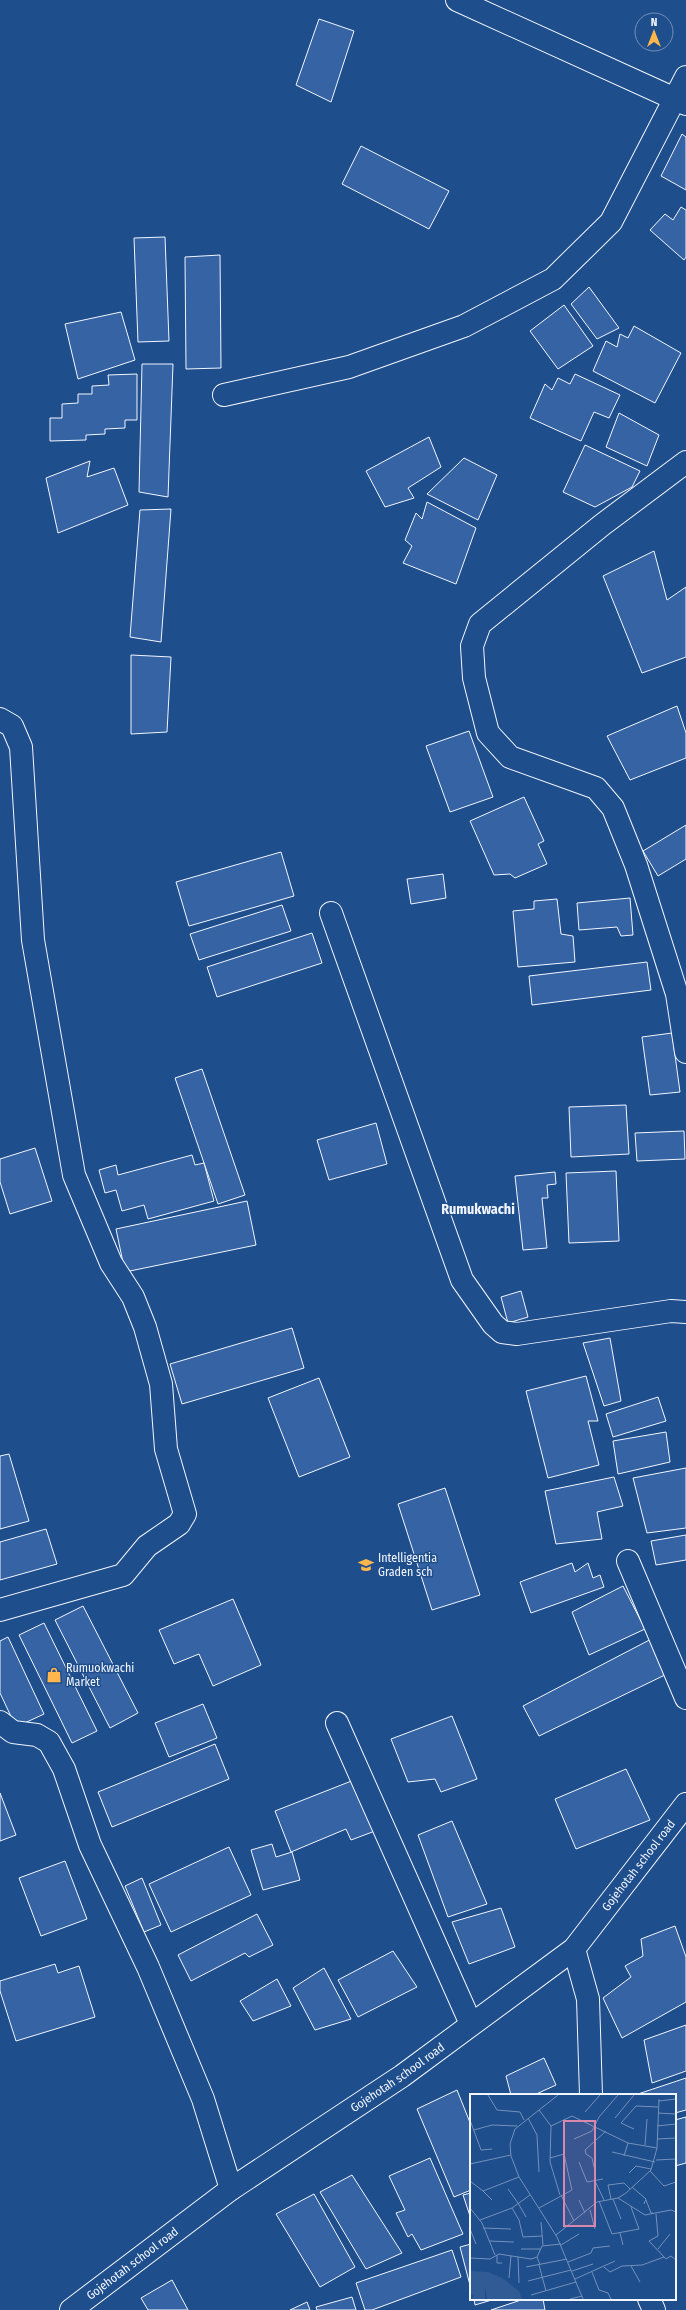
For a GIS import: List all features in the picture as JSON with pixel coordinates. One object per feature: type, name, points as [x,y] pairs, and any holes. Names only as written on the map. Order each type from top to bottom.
[{"type":"street","points":[[457,0],[680,102]]},
{"type":"street","points":[[224,394],[356,365],[464,326],[553,279],[612,222],[680,102],[686,77]]},
{"type":"street","points":[[686,462],[602,525],[480,624],[472,646],[474,678],[488,733],[510,757],[596,788],[613,808],[636,865],[677,994],[686,1052]]},
{"type":"street","points":[[0,719],[12,726],[21,748],[33,940],[74,1175],[111,1263],[133,1297],[145,1327],[161,1384],[166,1449],[185,1514],[179,1524],[147,1546],[123,1575],[0,1610]]},
{"type":"street","points":[[331,913],[462,1280],[493,1324],[502,1332],[517,1334],[671,1311],[686,1312]]},
{"type":"street","points":[[628,1561],[686,1698]]},
{"type":"street","points":[[0,1722],[13,1732],[37,1735],[49,1742],[64,1769],[90,1845],[148,1967],[203,2099],[230,2189]]},
{"type":"street","points":[[337,1723],[471,2024]]},
{"type":"street","name":"Gojehotah school road","points":[[71,2310],[230,2189],[402,2076],[574,1948],[686,1804]]},
{"type":"street","points":[[574,1948],[588,1999],[591,2094]]},
{"type":"street","points":[[649,2300],[654,2310]]},
{"type":"building","points":[[319,19],[354,31],[331,102],[296,85]]},
{"type":"building","points":[[682,134],[686,137],[686,190],[661,176]]},
{"type":"building","points":[[361,146],[449,191],[429,229],[342,184]]},
{"type":"building","points":[[681,207],[686,210],[686,257],[684,260],[650,230],[665,214],[673,220]]},
{"type":"building","points":[[165,237],[169,341],[138,342],[134,238]]},
{"type":"building","points":[[220,255],[221,368],[186,369],[185,257]]},
{"type":"building","points":[[589,287],[619,328],[597,339],[571,304]]},
{"type":"building","points":[[564,305],[593,346],[558,369],[530,331]]},
{"type":"building","points":[[121,312],[135,360],[78,379],[65,324]]},
{"type":"building","points":[[634,326],[681,353],[655,403],[593,371],[606,341],[617,347],[620,334],[628,338]]},
{"type":"building","points":[[142,364],[173,364],[168,497],[139,492]]},
{"type":"building","points":[[137,374],[137,420],[125,420],[125,428],[105,429],[105,434],[86,435],[86,440],[50,441],[50,418],[62,418],[62,404],[78,403],[78,394],[92,394],[92,386],[109,385],[108,375]]},
{"type":"building","points":[[575,374],[620,395],[609,418],[594,412],[581,441],[530,418],[545,384],[552,390],[558,378],[570,384]]},
{"type":"building","points":[[619,413],[659,435],[647,466],[606,447]]},
{"type":"building","points":[[429,437],[441,467],[408,488],[414,498],[385,507],[366,471]]},
{"type":"building","points":[[585,445],[640,471],[632,487],[595,507],[563,492]]},
{"type":"building","points":[[464,458],[497,475],[478,520],[427,494]]},
{"type":"building","points":[[90,461],[87,477],[114,468],[128,505],[58,533],[46,478]]},
{"type":"building","points":[[427,502],[476,528],[456,584],[403,563],[412,546],[405,540],[416,513],[422,519]]},
{"type":"building","points":[[171,509],[161,642],[130,637],[140,510]]},
{"type":"building","points":[[654,551],[667,600],[686,587],[686,657],[642,673],[603,576]]},
{"type":"building","points":[[131,655],[171,657],[167,732],[131,734]]},
{"type":"building","points":[[677,706],[686,733],[686,758],[630,780],[607,736]]},
{"type":"building","points":[[469,731],[493,797],[450,812],[426,746]]},
{"type":"building","points":[[524,797],[544,841],[538,844],[547,864],[515,878],[510,874],[494,875],[470,821]]},
{"type":"building","points":[[686,825],[686,859],[658,876],[643,851]]},
{"type":"building","points":[[281,852],[294,896],[189,926],[176,882]]},
{"type":"building","points":[[443,874],[446,898],[411,904],[407,879]]},
{"type":"building","points":[[630,898],[633,935],[621,936],[617,927],[579,930],[577,903]]},
{"type":"building","points":[[557,899],[561,934],[573,936],[575,962],[518,967],[513,911],[534,909],[534,901]]},
{"type":"building","points":[[282,905],[291,931],[199,960],[190,934]]},
{"type":"building","points":[[312,933],[322,963],[217,997],[207,967]]},
{"type":"building","points":[[647,962],[651,990],[532,1005],[529,976]]},
{"type":"building","points":[[672,1033],[680,1092],[650,1095],[642,1037]]},
{"type":"building","points":[[202,1069],[245,1195],[218,1204],[175,1078]]},
{"type":"building","points":[[626,1105],[629,1154],[571,1157],[569,1107]]},
{"type":"building","points":[[376,1123],[387,1164],[329,1180],[317,1140]]},
{"type":"building","points":[[684,1131],[685,1159],[637,1161],[635,1133]]},
{"type":"building","points":[[35,1148],[52,1201],[10,1214],[0,1182],[0,1159]]},
{"type":"building","points":[[192,1155],[195,1165],[204,1163],[214,1201],[148,1219],[144,1205],[122,1211],[116,1190],[105,1193],[99,1170],[116,1165],[118,1175]]},
{"type":"building","points":[[616,1171],[619,1241],[569,1243],[566,1173]]},
{"type":"building","points":[[555,1172],[556,1184],[547,1185],[548,1198],[542,1198],[547,1248],[523,1250],[515,1176]]},
{"type":"building","points":[[247,1201],[256,1245],[125,1272],[116,1229]]},
{"type":"building","points":[[521,1291],[528,1317],[508,1323],[501,1297]]},
{"type":"building","points":[[292,1328],[304,1368],[182,1404],[170,1364]]},
{"type":"building","points":[[610,1338],[621,1401],[604,1406],[583,1343]]},
{"type":"building","points":[[586,1376],[598,1421],[588,1421],[599,1465],[548,1478],[526,1391]]},
{"type":"building","points":[[319,1378],[350,1457],[299,1477],[268,1398]]},
{"type":"building","points":[[658,1397],[666,1421],[613,1437],[606,1414]]},
{"type":"building","points":[[666,1432],[670,1462],[618,1474],[613,1441]]},
{"type":"building","points":[[9,1454],[29,1521],[0,1529],[0,1456]]},
{"type":"building","points":[[686,1468],[686,1528],[647,1533],[633,1478]]},
{"type":"building","points":[[614,1477],[623,1506],[597,1512],[602,1539],[556,1544],[545,1491]]},
{"type":"building","points":[[445,1488],[480,1595],[432,1610],[398,1504]]},
{"type":"building","points":[[46,1529],[57,1564],[0,1580],[0,1542]]},
{"type":"building","points":[[686,1535],[686,1560],[656,1565],[651,1541]]},
{"type":"building","points":[[572,1563],[575,1572],[588,1563],[593,1578],[600,1575],[604,1587],[531,1613],[520,1582]]},
{"type":"building","points":[[623,1586],[645,1629],[589,1655],[572,1612]]},
{"type":"building","points":[[233,1599],[261,1665],[213,1686],[199,1654],[174,1664],[159,1630]]},
{"type":"building","points":[[83,1606],[138,1713],[110,1728],[55,1620]]},
{"type":"building","points":[[44,1623],[97,1731],[72,1743],[19,1635]]},
{"type":"building","points":[[657,1636],[671,1672],[539,1736],[523,1706]]},
{"type":"building","points":[[8,1637],[44,1714],[16,1727],[0,1693],[0,1641]]},
{"type":"building","points":[[203,1704],[217,1738],[169,1757],[155,1723]]},
{"type":"building","points":[[452,1716],[477,1779],[441,1792],[435,1779],[408,1782],[391,1739]]},
{"type":"building","points":[[215,1744],[229,1779],[112,1827],[98,1792]]},
{"type":"building","points":[[626,1769],[650,1820],[576,1849],[555,1799]]},
{"type":"building","points":[[354,1780],[375,1831],[351,1840],[346,1829],[291,1852],[275,1811]]},
{"type":"building","points":[[0,1793],[16,1835],[0,1841]]},
{"type":"building","points":[[452,1821],[487,1904],[448,1917],[418,1835]]},
{"type":"building","points":[[272,1844],[276,1857],[292,1852],[300,1880],[263,1890],[251,1850]]},
{"type":"building","points":[[229,1847],[251,1895],[171,1932],[149,1884]]},
{"type":"building","points":[[65,1861],[87,1919],[41,1936],[19,1878]]},
{"type":"building","points":[[142,1878],[161,1925],[144,1932],[125,1886]]},
{"type":"building","points":[[501,1908],[515,1947],[469,1964],[452,1922]]},
{"type":"building","points":[[257,1914],[273,1945],[249,1957],[245,1953],[191,1981],[178,1955]]},
{"type":"building","points":[[675,1926],[686,1957],[686,2002],[622,2038],[603,1998],[631,1977],[625,1966],[643,1956],[641,1939]]},
{"type":"building","points":[[393,1951],[417,1987],[358,2017],[338,1980]]},
{"type":"building","points":[[55,1964],[58,1973],[79,1966],[95,2017],[16,2041],[0,1991],[0,1981]]},
{"type":"building","points":[[324,1968],[351,2019],[315,2030],[293,1988]]},
{"type":"building","points":[[277,1979],[291,2006],[253,2021],[240,2001]]},
{"type":"building","points":[[686,2025],[686,2071],[652,2083],[644,2040]]},
{"type":"building","points":[[544,2058],[556,2085],[536,2094],[511,2094],[506,2076]]},
{"type":"building","points":[[686,2078],[686,2110],[676,2113],[676,2094],[638,2094]]},
{"type":"building","points":[[457,2090],[470,2122],[470,2190],[454,2197],[417,2109]]},
{"type":"building","points":[[686,2117],[686,2163],[676,2166],[676,2120]]},
{"type":"building","points":[[430,2158],[463,2234],[421,2250],[412,2234],[408,2237],[396,2213],[405,2210],[389,2176]]},
{"type":"building","points":[[352,2175],[402,2253],[366,2269],[320,2192]]},
{"type":"building","points":[[470,2193],[470,2216],[463,2195]]},
{"type":"building","points":[[314,2194],[355,2267],[320,2287],[276,2214]]},
{"type":"building","points":[[470,2244],[470,2285],[460,2247]]},
{"type":"building","points":[[452,2250],[461,2277],[372,2310],[365,2310],[356,2283]]},
{"type":"building","points":[[172,2280],[188,2310],[148,2310],[141,2298]]},
{"type":"building","points":[[352,2297],[356,2310],[317,2310],[316,2307]]},
{"type":"building","points":[[474,2300],[492,2300],[475,2305]]},
{"type":"building","points":[[521,2300],[543,2300],[545,2310],[491,2310]]},
{"type":"building","points":[[307,2302],[310,2310],[290,2310]]},
{"type":"place","name":"Intelligentia Graden sch","points":[[366,1565]]},
{"type":"place","name":"Rumuokwachi Market","points":[[54,1675]]},
{"type":"district","name":"Rumukwachi","points":[[478,1209]]}]
